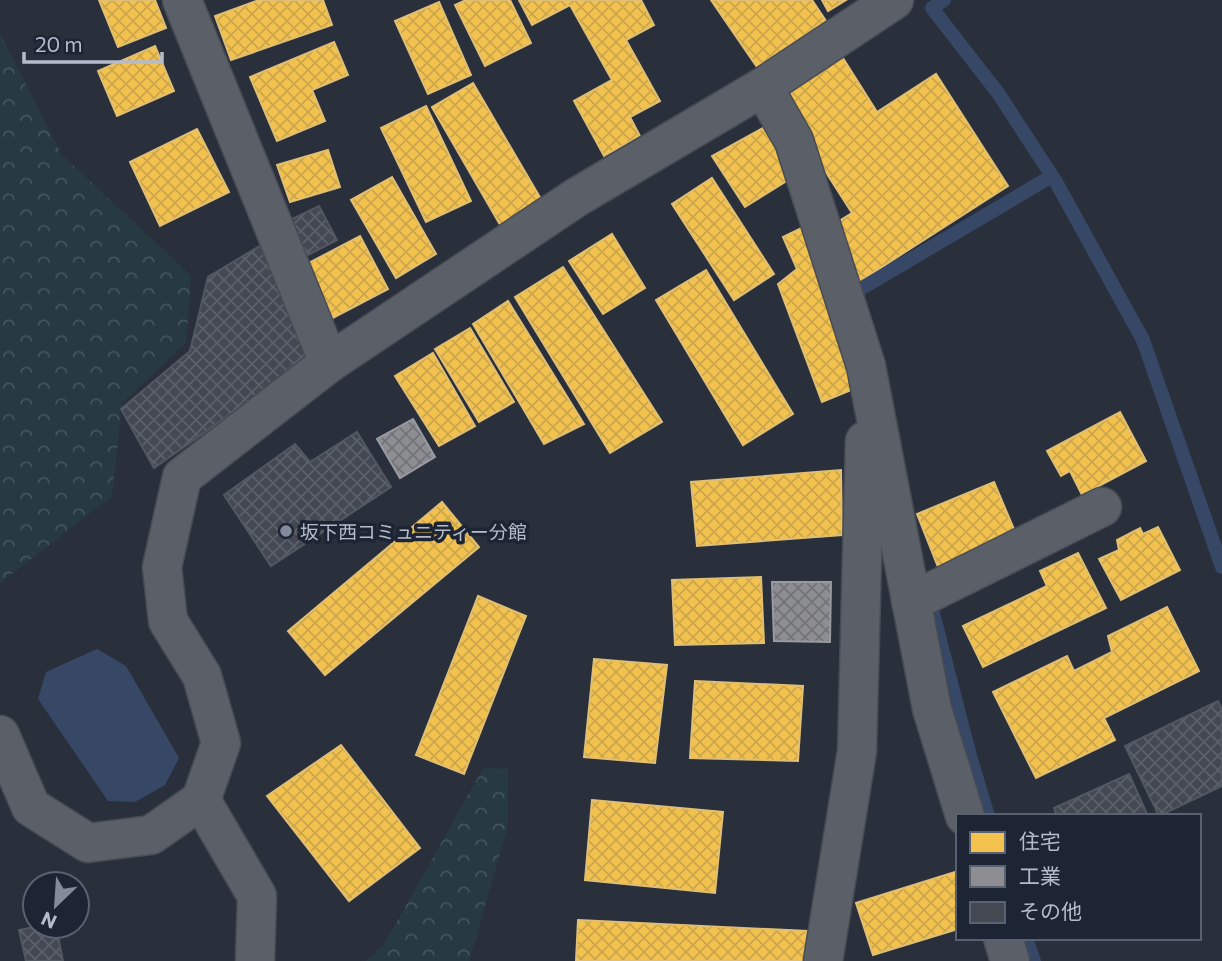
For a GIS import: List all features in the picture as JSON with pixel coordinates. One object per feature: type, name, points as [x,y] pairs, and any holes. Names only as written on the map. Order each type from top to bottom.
[{"type":"street","points":[[182,0],[329,363]]},
{"type":"street","points":[[0,736],[31,807],[89,843],[151,835],[201,800],[221,743],[202,676],[168,621],[162,567],[182,477],[329,363],[578,197],[764,87],[894,0]]},
{"type":"street","points":[[764,87],[794,141],[866,366],[923,596],[932,709],[964,814]]},
{"type":"street","points":[[823,961],[857,751],[866,366]]},
{"type":"street","points":[[923,596],[1102,507]]},
{"type":"street","points":[[201,800],[257,897],[255,961]]},
{"type":"street","points":[[1004,940],[1010,961]]},
{"type":"green space","points":[[0,34],[62,155],[191,276],[186,343],[122,403],[112,496],[0,583]]},
{"type":"green space","points":[[484,767],[508,769],[508,826],[469,961],[366,961],[385,943]]},
{"type":"water","points":[[97,649],[126,666],[179,758],[165,785],[135,802],[108,801],[38,699],[46,672]]},
{"type":"building: 住宅","points":[[99,0],[155,0],[166,28],[118,47]]},
{"type":"building: 住宅","points":[[259,0],[323,0],[332,25],[231,60],[215,16]]},
{"type":"building: 住宅","points":[[466,0],[510,0],[531,43],[485,66],[455,5]]},
{"type":"building: 住宅","points":[[519,0],[641,0],[654,25],[626,40],[660,101],[630,117],[640,136],[604,156],[574,101],[612,80],[570,5],[532,25]]},
{"type":"building: 住宅","points":[[711,0],[812,0],[826,21],[757,67]]},
{"type":"building: 住宅","points":[[822,0],[846,0],[828,11]]},
{"type":"building: 住宅","points":[[439,2],[471,75],[428,94],[395,21]]},
{"type":"building: 住宅","points":[[334,42],[348,75],[312,90],[325,121],[277,141],[250,77]]},
{"type":"building: 住宅","points":[[155,46],[174,91],[117,116],[98,71]]},
{"type":"building: 住宅","points":[[836,47],[877,112],[936,74],[1008,186],[860,281],[826,229],[852,213],[772,88]]},
{"type":"building: 住宅","points":[[473,83],[545,206],[503,230],[432,107]]},
{"type":"building: 住宅","points":[[426,106],[471,201],[426,222],[381,128]]},
{"type":"building: 住宅","points":[[772,123],[796,175],[745,207],[712,156]]},
{"type":"building: 住宅","points":[[197,129],[229,192],[160,226],[130,162]]},
{"type":"building: 住宅","points":[[328,150],[340,187],[290,202],[277,165]]},
{"type":"building: 住宅","points":[[392,177],[436,254],[396,278],[351,200]]},
{"type":"building: 住宅","points":[[712,178],[774,274],[734,300],[672,204]]},
{"type":"building: 住宅","points":[[808,225],[866,384],[822,402],[778,284],[797,269],[783,237]]},
{"type":"building: 住宅","points":[[612,234],[645,288],[603,314],[569,261]]},
{"type":"building: 住宅","points":[[360,236],[388,289],[333,318],[305,265]]},
{"type":"building: 住宅","points":[[563,267],[662,422],[610,453],[515,297]]},
{"type":"building: 住宅","points":[[706,270],[793,414],[743,445],[656,300]]},
{"type":"building: 住宅","points":[[508,301],[584,424],[544,444],[473,324]]},
{"type":"building: 住宅","points":[[470,328],[514,402],[479,422],[435,349]]},
{"type":"building: 住宅","points":[[433,353],[475,426],[439,446],[395,376]]},
{"type":"building: 住宅","points":[[1120,412],[1146,461],[1082,495],[1070,471],[1061,476],[1047,451]]},
{"type":"building: 住宅","points":[[841,470],[842,535],[697,546],[691,482]]},
{"type":"building: 住宅","points":[[994,482],[1016,534],[938,567],[917,514]]},
{"type":"building: 住宅","points":[[442,502],[479,547],[325,675],[288,631]]},
{"type":"building: 住宅","points":[[1158,527],[1180,570],[1121,600],[1099,559],[1119,550],[1117,540],[1140,528],[1143,534]]},
{"type":"building: 住宅","points":[[1078,553],[1106,608],[983,667],[963,626],[1047,586],[1040,571]]},
{"type":"building: 住宅","points":[[761,577],[764,643],[675,645],[672,580]]},
{"type":"building: 住宅","points":[[478,596],[526,616],[464,774],[416,755]]},
{"type":"building: 住宅","points":[[1167,607],[1199,671],[1104,718],[1115,740],[1036,778],[993,692],[1067,656],[1074,671],[1112,652],[1108,636]]},
{"type":"building: 住宅","points":[[594,659],[667,665],[655,763],[584,757]]},
{"type":"building: 住宅","points":[[695,681],[803,686],[798,761],[690,758]]},
{"type":"building: 住宅","points":[[341,745],[420,848],[349,901],[267,796]]},
{"type":"building: 住宅","points":[[592,800],[723,812],[715,893],[585,880]]},
{"type":"building: 住宅","points":[[955,872],[956,875],[956,930],[873,955],[856,903]]},
{"type":"building: 住宅","points":[[578,920],[807,931],[805,961],[576,961]]},
{"type":"building: 工業","points":[[413,419],[435,457],[400,478],[377,439]]},
{"type":"building: 工業","points":[[772,582],[831,582],[830,642],[774,641]]},
{"type":"building: その他","points":[[319,206],[337,240],[304,257],[286,222]]},
{"type":"building: その他","points":[[263,244],[310,358],[154,468],[121,409],[190,351],[208,277]]},
{"type":"building: その他","name":"坂下西コミュニティー分館","points":[[357,432],[391,487],[271,566],[224,495],[295,444],[310,462]]},
{"type":"building: その他","points":[[1218,701],[1222,710],[1222,786],[1158,814],[1125,746]]},
{"type":"building: その他","points":[[1129,774],[1147,814],[1056,814],[1054,808]]},
{"type":"building: その他","points":[[21,940],[59,940],[63,961],[26,961]]},
{"type":"waterway","points":[[944,0],[932,8],[998,93],[1056,182],[1143,340],[1222,567]]},
{"type":"waterway","points":[[860,305],[857,291],[1052,176]]},
{"type":"waterway","points":[[928,594],[987,814]]},
{"type":"waterway","points":[[1027,940],[1034,961]]},
{"type":"place","name":"坂下西コミュニティー分館","points":[[286,531]]}]
